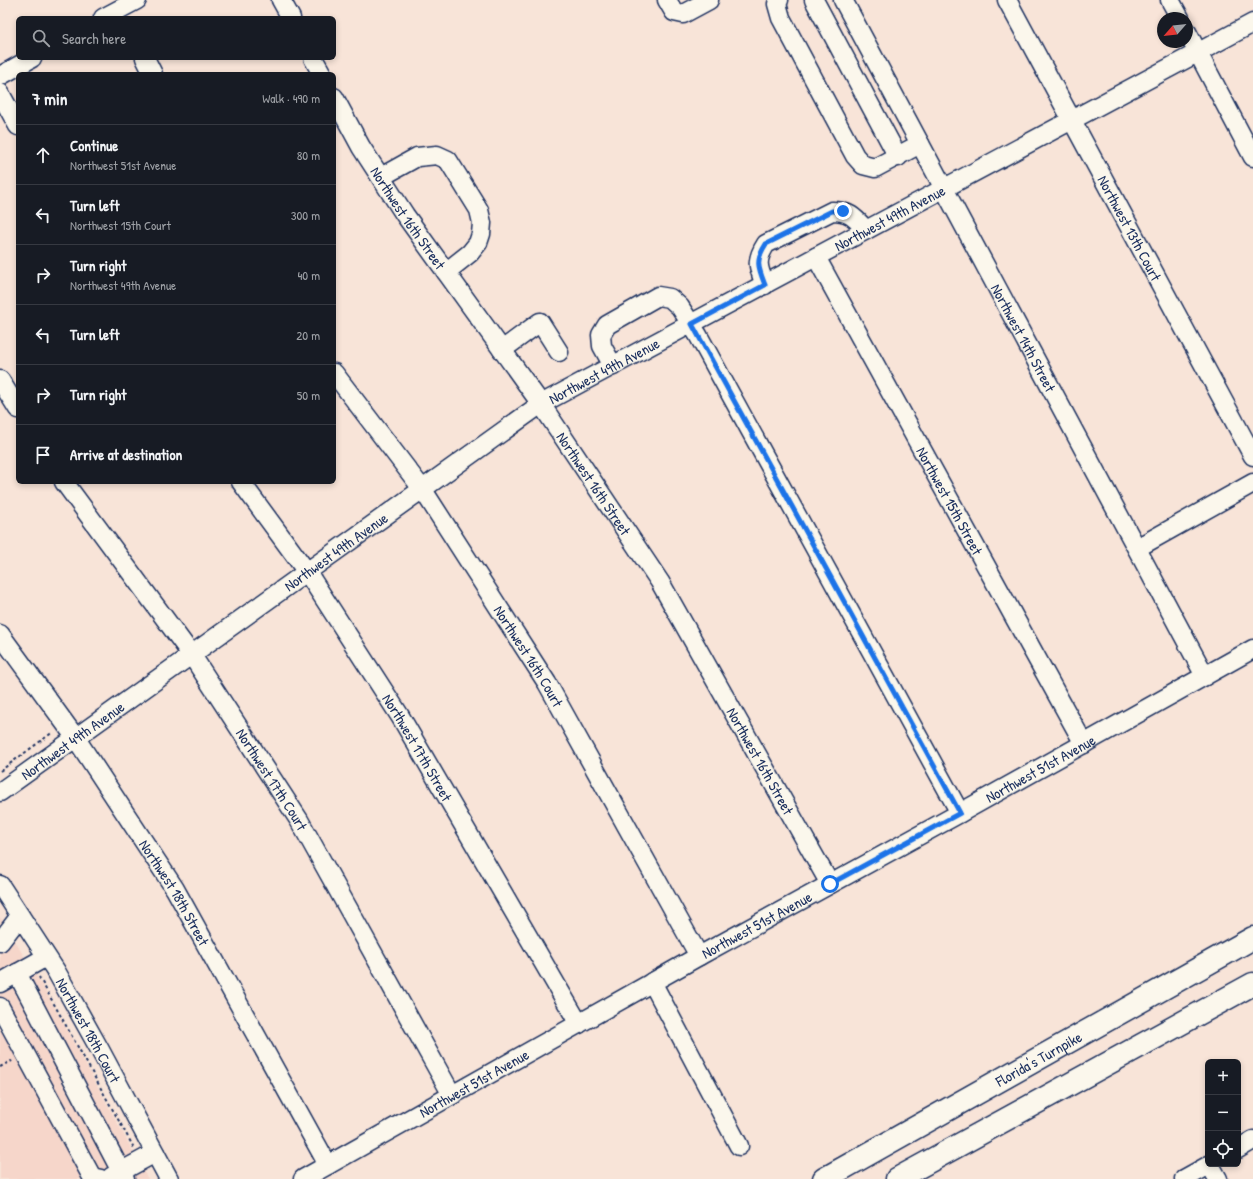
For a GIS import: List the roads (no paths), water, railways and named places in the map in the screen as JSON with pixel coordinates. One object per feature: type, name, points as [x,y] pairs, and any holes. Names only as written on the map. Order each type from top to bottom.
[{"type":"highway","name":"Florida's Turnpike","points":[[824,1179],[1253,938]]},
{"type":"highway","points":[[897,1179],[1253,984]]},
{"type":"street","points":[[122,14],[137,0]]},
{"type":"street","points":[[281,0],[290,16]]},
{"type":"street","points":[[671,6],[683,14],[709,0]]},
{"type":"street","points":[[779,0],[778,4],[781,18],[855,156],[863,165],[875,168],[920,144]]},
{"type":"street","points":[[814,0],[898,157]]},
{"type":"street","name":"Northwest 14th Street","points":[[843,0],[1205,676]]},
{"type":"street","name":"Northwest 13th Court","points":[[1007,0],[1253,456]]},
{"type":"street","points":[[1170,0],[1177,12]]},
{"type":"street","name":"Northwest 49th Avenue","points":[[0,792],[70,731],[191,654],[423,490],[541,404],[1253,23]]},
{"type":"street","points":[[1193,43],[1253,157]]},
{"type":"street","points":[[0,76],[28,60]]},
{"type":"street","points":[[145,60],[152,72]]},
{"type":"street","points":[[314,60],[321,72]]},
{"type":"street","points":[[0,93],[16,122]]},
{"type":"street","name":"Northwest 16th Street","points":[[336,101],[361,147],[405,215],[541,404],[660,582],[830,884]]},
{"type":"street","points":[[380,177],[417,157],[437,155],[448,160],[479,210],[482,222],[481,234],[478,243],[470,253],[446,272]]},
{"type":"street","points":[[765,285],[758,267],[760,254],[766,244],[832,211],[843,211],[854,217],[866,230]]},
{"type":"street","name":"Northwest 15th Street","points":[[816,257],[1084,744]]},
{"type":"street","points":[[613,366],[602,346],[601,334],[606,326],[658,296],[670,298],[680,306],[692,324],[960,813]]},
{"type":"street","points":[[502,350],[540,322],[559,352]]},
{"type":"street","name":"Northwest 16th Court","points":[[336,376],[423,490],[547,683],[699,956]]},
{"type":"street","points":[[0,380],[16,406]]},
{"type":"street","points":[[1137,548],[1253,483]]},
{"type":"street","name":"Northwest 17th Court","points":[[65,484],[191,654],[299,820],[452,1095]]},
{"type":"street","name":"Northwest 17th Street","points":[[242,484],[307,572],[400,716],[578,1024]]},
{"type":"street","name":"Northwest 18th Street","points":[[0,634],[70,731],[175,889],[328,1165]]},
{"type":"street","name":"Northwest 51st Avenue","points":[[303,1179],[652,982],[960,813],[1253,649]]},
{"type":"street","name":"Northwest 18th Court","points":[[0,885],[20,916],[32,965],[100,1050],[148,1157],[169,1179]]},
{"type":"street","points":[[0,942],[20,916]]},
{"type":"street","points":[[0,983],[32,965],[118,1177],[148,1157]]},
{"type":"street","points":[[652,982],[739,1146]]},
{"type":"street","points":[[0,1008],[92,1177],[101,1179]]},
{"type":"street","points":[[1241,1147],[1253,1140]]},
{"type":"street","points":[[1184,1179],[1213,1169]]}]
